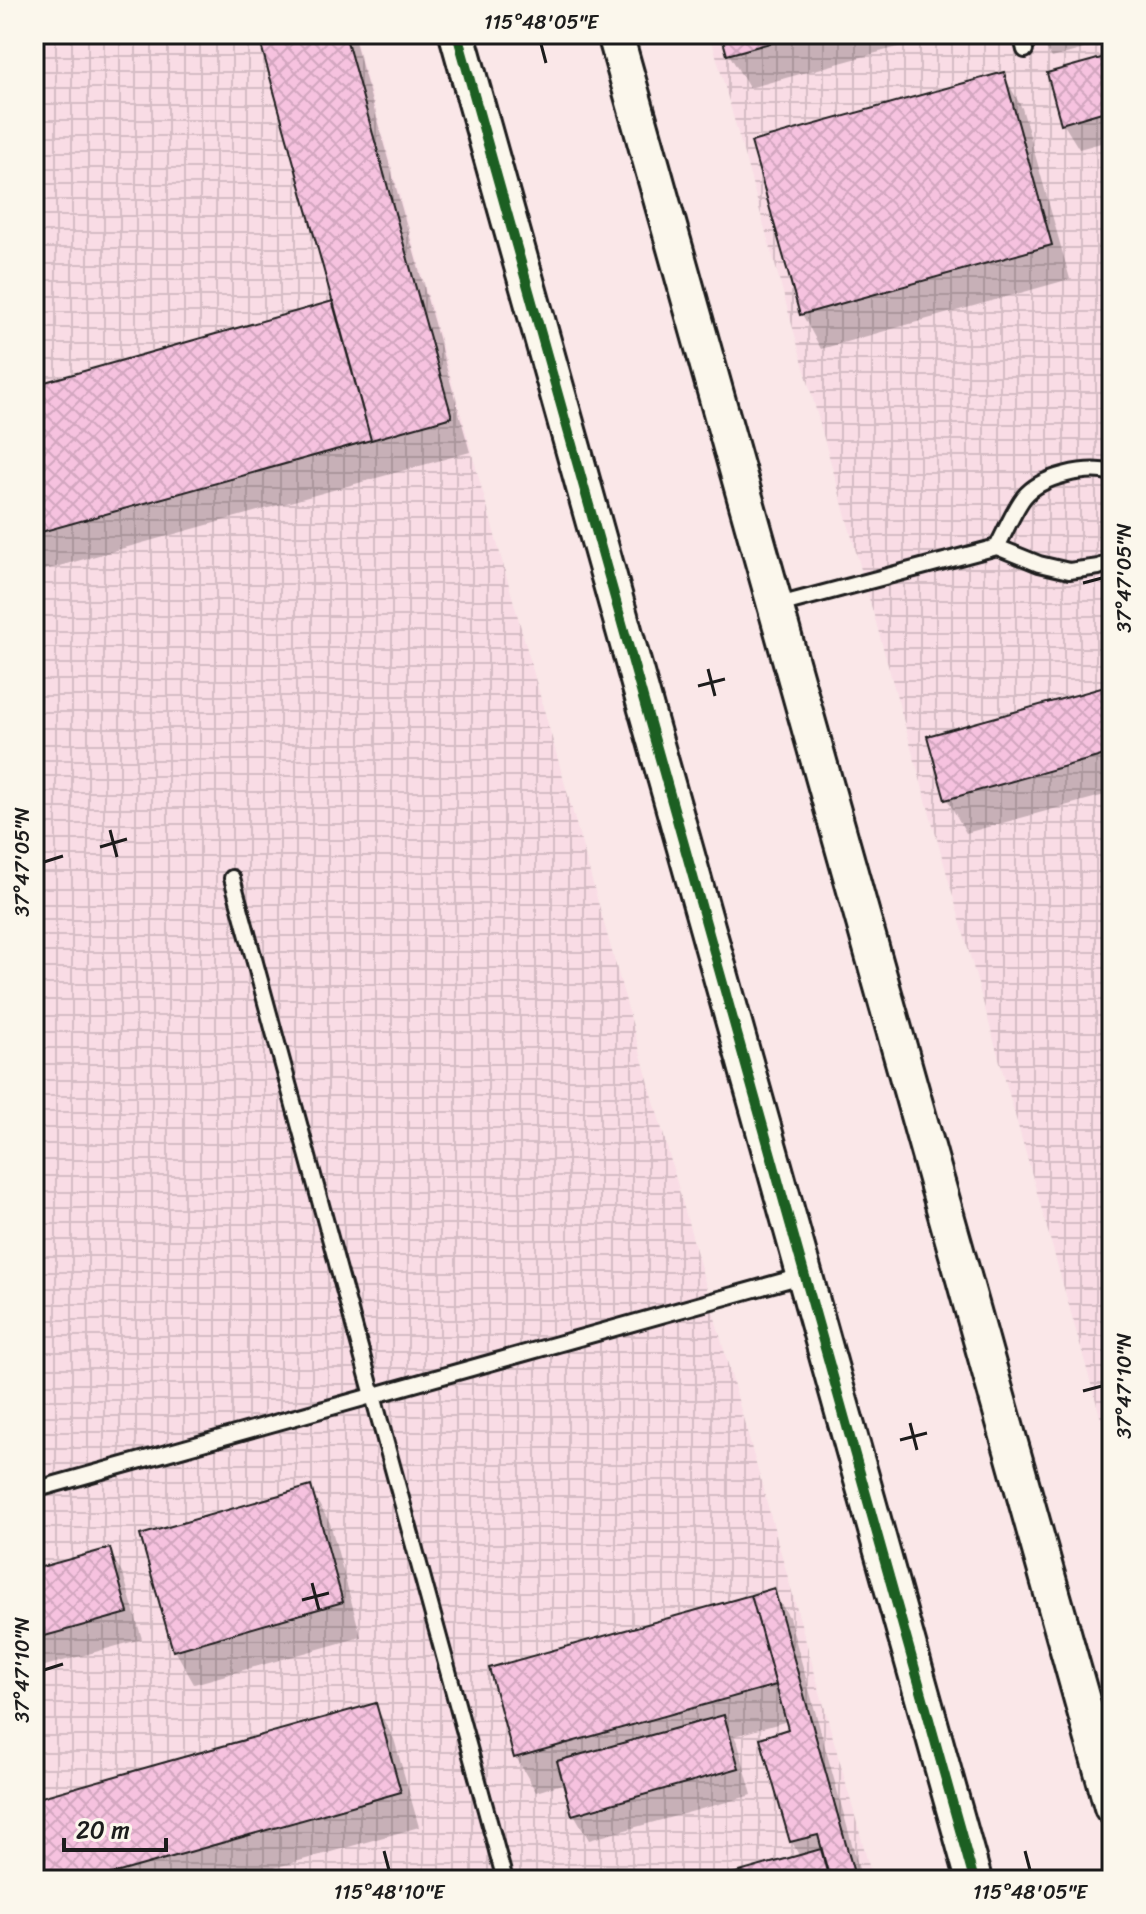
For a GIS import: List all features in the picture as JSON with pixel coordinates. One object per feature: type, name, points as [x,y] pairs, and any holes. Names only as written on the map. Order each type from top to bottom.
[{"type":"street","points":[[457,34],[974,1880]]},
{"type":"street","points":[[615,34],[1112,1807]]},
{"type":"lane","points":[[1021,34],[1025,50]]},
{"type":"lane","points":[[997,547],[1025,496],[1050,479],[1080,472],[1102,470],[1112,473]]},
{"type":"lane","points":[[775,606],[997,547],[1039,564],[1069,571],[1099,567],[1112,561]]},
{"type":"lane","points":[[232,878],[505,1880]]},
{"type":"lane","points":[[34,1490],[805,1275]]},
{"type":"shaded area","points":[[34,34],[354,34],[873,1880],[34,1880]]},
{"type":"shaded area","points":[[710,34],[1112,34],[1112,1458],[935,832]]},
{"type":"building","points":[[258,34],[345,34],[452,417],[371,440]]},
{"type":"building","points":[[721,34],[802,34],[727,55]]},
{"type":"building","points":[[1112,55],[1112,109],[1061,124],[1047,73]]},
{"type":"building","points":[[1004,72],[1052,245],[800,315],[751,142]]},
{"type":"building","points":[[333,301],[371,440],[34,534],[34,385]]},
{"type":"building","points":[[1112,685],[1112,753],[945,800],[927,736]]},
{"type":"building","points":[[311,1486],[343,1602],[173,1651],[140,1535]]},
{"type":"building","points":[[110,1548],[128,1613],[34,1639],[34,1569]]},
{"type":"building","points":[[774,1588],[856,1880],[830,1880],[818,1835],[790,1842],[760,1738],[788,1729],[751,1595]]},
{"type":"building","points":[[751,1595],[776,1685],[514,1758],[489,1668]]},
{"type":"building","points":[[376,1703],[401,1792],[91,1880],[34,1880],[34,1799]]},
{"type":"building","points":[[724,1715],[739,1768],[572,1815],[557,1761]]},
{"type":"building","points":[[821,1849],[829,1880],[711,1880]]},
{"type":"cycle path","points":[[457,34],[974,1880]]}]
